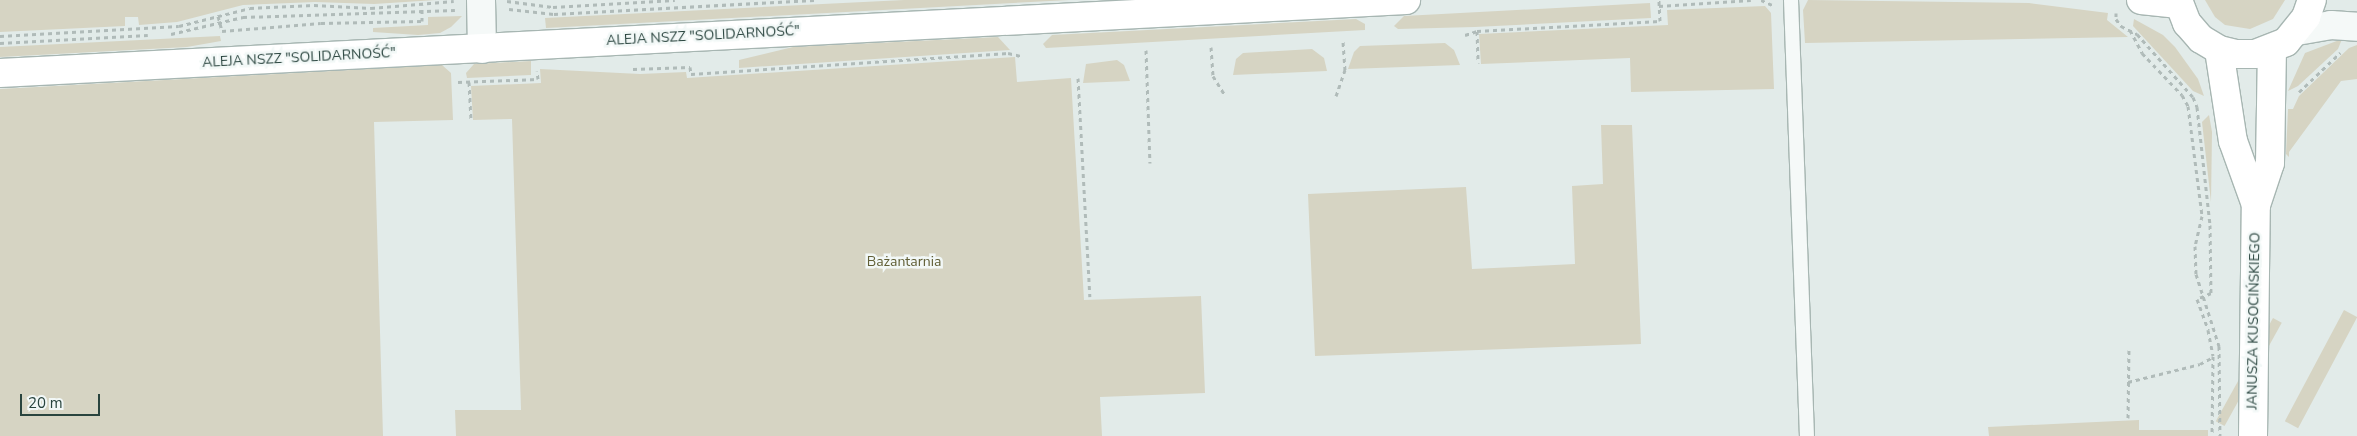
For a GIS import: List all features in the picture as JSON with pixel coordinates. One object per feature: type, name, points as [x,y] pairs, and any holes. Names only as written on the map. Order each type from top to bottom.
[{"type":"street","name":"ALEJA NSZZ \"SOLIDARNOŚĆ\"","points":[[0,74],[1406,0]]},
{"type":"street","points":[[2141,0],[2178,2],[2187,23],[2201,39],[2219,50],[2255,54],[2272,49],[2297,31],[2331,25],[2357,26]]},
{"type":"street","points":[[2297,31],[2312,0]]},
{"type":"street","points":[[481,2],[482,49]]},
{"type":"street","name":"JANUSZA KUSOCIŃSKIEGO","points":[[2253,436],[2256,205],[2270,163],[2272,49]]},
{"type":"street","name":"JANUSZA KUSOCIŃSKIEGO","points":[[2219,50],[2233,141],[2256,205]]},
{"type":"lane","points":[[1791,0],[1807,436]]},
{"type":"path","points":[[0,36],[179,26],[250,8],[481,2],[553,7],[675,0]]},
{"type":"path","points":[[167,34],[243,16],[315,12],[371,15],[422,12],[481,2],[554,14],[815,0]]},
{"type":"path","points":[[1465,35],[1477,31],[1660,21],[1659,0]]},
{"type":"path","points":[[1659,6],[1751,0]]},
{"type":"path","points":[[218,16],[222,31],[312,23],[422,21],[422,5]]},
{"type":"path","points":[[2212,436],[2214,356],[2208,330],[2197,300],[2204,296],[2211,293],[2210,225],[2197,107],[2194,97],[2130,27],[2142,53],[2182,95],[2188,106],[2202,216],[2195,246],[2196,274],[2204,296],[2219,346],[2220,436]]},
{"type":"path","points":[[1477,31],[1478,63]]},
{"type":"path","points":[[0,43],[158,35]]},
{"type":"path","points":[[1336,96],[1344,70],[1343,41]]},
{"type":"path","points":[[1211,47],[1213,76],[1225,95]]},
{"type":"path","points":[[1146,50],[1150,163]]},
{"type":"path","points":[[690,67],[690,74],[1008,53],[1021,56]]},
{"type":"path","points":[[458,82],[538,79],[540,64]]},
{"type":"path","points":[[1078,78],[1090,297]]},
{"type":"path","points":[[469,82],[470,120]]},
{"type":"path","points":[[2128,418],[2129,350]]},
{"type":"path","points":[[2128,382],[2200,364],[2214,356]]},
{"type":"green space","points":[[0,0],[436,0],[374,4],[315,2],[243,5],[177,22],[139,25],[138,17],[125,17],[125,26],[0,32]]},
{"type":"green space","points":[[904,0],[1069,0],[546,28],[545,18]]},
{"type":"green space","points":[[1808,0],[2029,3],[2108,13],[2107,20],[2128,37],[1805,43],[1803,10]]},
{"type":"green space","points":[[2205,0],[2285,0],[2273,19],[2250,29],[2225,25],[2215,17]]},
{"type":"green space","points":[[1650,3],[1651,18],[1475,27],[1398,29],[1394,26],[1404,16]]},
{"type":"green space","points":[[1765,6],[1771,13],[1774,89],[1631,92],[1630,58],[1481,64],[1479,34],[1668,25],[1667,10]]},
{"type":"green space","points":[[462,16],[451,27],[440,33],[418,35],[373,32],[373,28],[428,25],[428,17]]},
{"type":"green space","points":[[1356,19],[1365,24],[1365,30],[1046,48],[1043,44],[1052,35]]},
{"type":"green space","points":[[2134,19],[2163,35],[2175,47],[2198,79],[2204,96],[2193,91],[2133,26]]},
{"type":"green space","points":[[220,36],[221,41],[187,47],[0,57],[0,47]]},
{"type":"green space","points":[[998,37],[1010,50],[739,68],[739,60],[793,47]]},
{"type":"green space","points":[[2342,39],[2338,49],[2298,86],[2288,91],[2305,53]]},
{"type":"green space","points":[[1445,43],[1454,50],[1460,65],[1348,69],[1354,52],[1360,46]]},
{"type":"green space","points":[[2357,45],[2357,79],[2341,81],[2289,152],[2289,157],[2286,154],[2288,109],[2293,109],[2299,96],[2349,48]]},
{"type":"green space","points":[[1312,49],[1324,58],[1327,71],[1233,75],[1236,59],[1243,53]]},
{"type":"green space","name":"Bażantarnia","points":[[1015,57],[1017,82],[1071,78],[1084,300],[1201,296],[1205,393],[1100,397],[1102,436],[456,436],[455,410],[521,410],[512,119],[473,120],[471,86],[541,83],[540,69],[640,74],[686,72],[687,78]]},
{"type":"green space","points":[[1117,60],[1124,65],[1130,81],[1083,83],[1086,64]]},
{"type":"green space","points":[[531,61],[531,75],[467,78],[466,73],[474,64]]},
{"type":"green space","points":[[442,65],[451,73],[453,120],[374,122],[383,436],[0,436],[0,89]]},
{"type":"green space","points":[[2209,115],[2212,132],[2211,202],[2202,122]]},
{"type":"green space","points":[[1601,125],[1632,125],[1641,344],[1315,356],[1308,194],[1466,187],[1472,269],[1575,264],[1572,186],[1603,184]]},
{"type":"green space","points":[[2344,310],[2357,318],[2298,428],[2285,421]]},
{"type":"green space","points":[[2273,318],[2282,323],[2225,426],[2216,421]]},
{"type":"green space","points":[[2139,420],[2139,430],[2208,430],[2208,436],[1989,436],[1988,427]]}]
